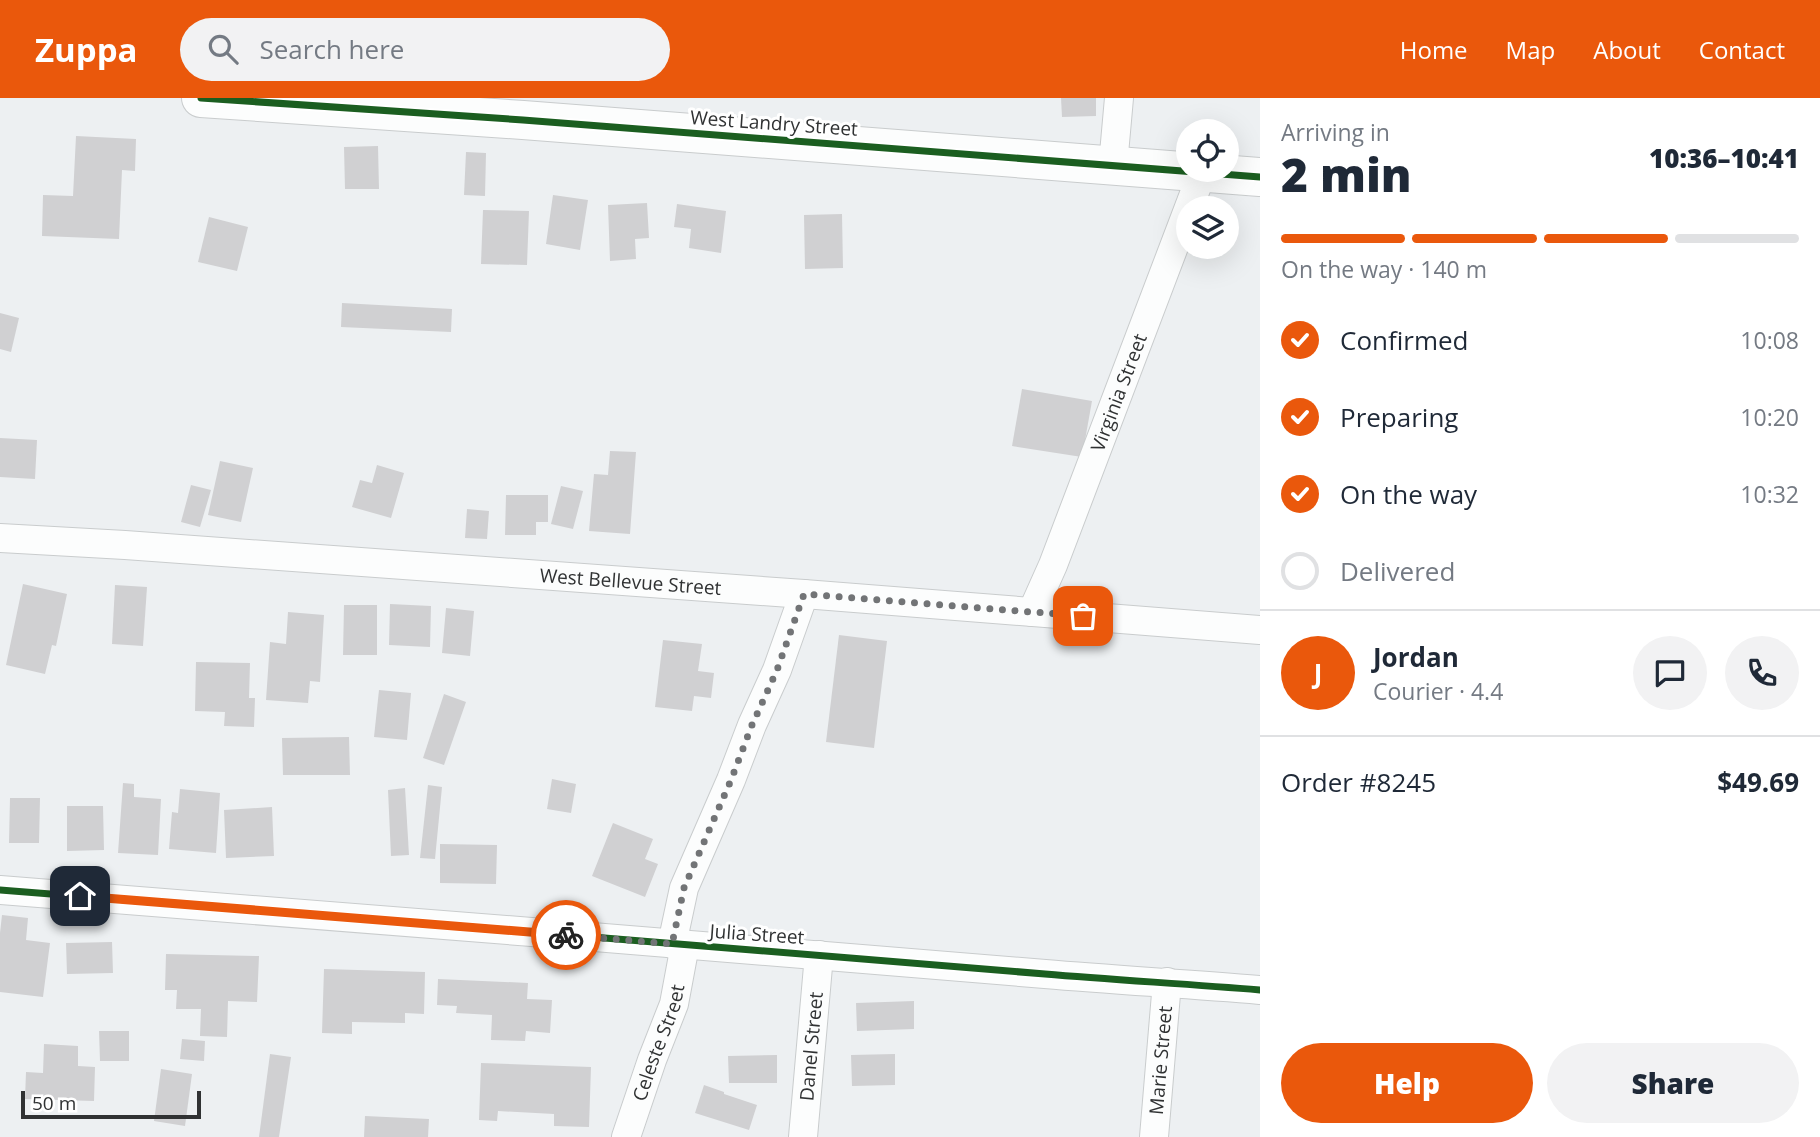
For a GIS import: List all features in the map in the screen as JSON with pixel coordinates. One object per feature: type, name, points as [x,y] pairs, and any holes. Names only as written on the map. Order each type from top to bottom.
[{"type":"highway","name":"West Landry Street","points":[[201,98],[524,109],[1176,171]]},
{"type":"highway","name":"West Landry Street","points":[[1239,176],[1260,177]]},
{"type":"street","points":[[1114,165],[1119,98]]},
{"type":"street","name":"Virginia Street","points":[[1032,612],[1053,565],[1199,182]]},
{"type":"street","name":"West Bellevue Street","points":[[0,538],[804,594],[1260,630]]},
{"type":"street","name":"Celeste Street","points":[[626,1137],[674,1004],[684,888],[777,670],[804,594]]},
{"type":"street","name":"Julia Street","points":[[0,890],[1260,990]]},
{"type":"street","name":"Danel Street","points":[[803,1137],[819,955]]},
{"type":"street","name":"Marie Street","points":[[1154,1137],[1167,982]]},
{"type":"building","points":[[1061,98],[1096,98],[1096,116],[1062,117]]},
{"type":"building","points":[[76,136],[136,139],[135,171],[122,170],[119,239],[42,236],[43,195],[73,196]]},
{"type":"building","points":[[378,146],[379,189],[345,189],[344,147]]},
{"type":"building","points":[[466,152],[486,153],[485,196],[464,195]]},
{"type":"building","points":[[553,195],[588,200],[580,250],[546,244]]},
{"type":"building","points":[[647,203],[649,238],[635,239],[636,259],[610,261],[608,205]]},
{"type":"building","points":[[677,204],[726,211],[721,253],[689,248],[691,229],[674,227]]},
{"type":"building","points":[[483,210],[529,211],[527,265],[481,264]]},
{"type":"building","points":[[842,214],[843,268],[805,269],[804,215]]},
{"type":"building","points":[[209,217],[248,227],[237,271],[198,262]]},
{"type":"building","points":[[342,303],[452,309],[451,332],[341,327]]},
{"type":"building","points":[[0,313],[19,318],[11,352],[0,349]]},
{"type":"building","points":[[1022,389],[1092,401],[1082,457],[1012,446]]},
{"type":"building","points":[[0,438],[37,440],[35,479],[0,477]]},
{"type":"building","points":[[610,451],[636,452],[630,534],[589,531],[594,474],[608,475]]},
{"type":"building","points":[[220,461],[253,468],[241,522],[208,515]]},
{"type":"building","points":[[377,465],[404,473],[391,518],[352,507],[360,480],[372,483]]},
{"type":"building","points":[[191,485],[211,490],[200,527],[181,522]]},
{"type":"building","points":[[561,486],[583,491],[573,529],[551,524]]},
{"type":"building","points":[[506,495],[548,495],[548,522],[536,522],[536,535],[505,535]]},
{"type":"building","points":[[467,509],[489,511],[487,539],[465,538]]},
{"type":"building","points":[[23,584],[67,594],[56,646],[52,645],[45,674],[6,665]]},
{"type":"building","points":[[115,585],[147,587],[143,646],[112,644]]},
{"type":"building","points":[[390,604],[431,606],[430,647],[389,645]]},
{"type":"building","points":[[344,605],[377,605],[377,655],[343,655]]},
{"type":"building","points":[[446,608],[474,611],[470,656],[442,653]]},
{"type":"building","points":[[288,612],[324,615],[320,682],[310,681],[308,703],[266,700],[270,642],[286,644]]},
{"type":"building","points":[[839,635],[887,641],[874,748],[826,742]]},
{"type":"building","points":[[663,640],[702,644],[698,671],[714,673],[711,698],[694,696],[692,711],[655,707]]},
{"type":"building","points":[[196,662],[250,663],[249,698],[255,698],[254,727],[224,726],[225,712],[195,711]]},
{"type":"building","points":[[379,690],[411,693],[407,740],[374,737]]},
{"type":"building","points":[[444,694],[466,702],[444,765],[423,758]]},
{"type":"building","points":[[349,737],[350,775],[283,775],[282,738]]},
{"type":"building","points":[[552,779],[576,784],[571,813],[547,809]]},
{"type":"building","points":[[123,783],[134,784],[134,797],[161,799],[158,855],[118,853]]},
{"type":"building","points":[[428,785],[442,787],[435,859],[420,858]]},
{"type":"building","points":[[405,788],[409,855],[391,856],[388,790]]},
{"type":"building","points":[[180,789],[220,793],[216,853],[169,849],[172,812],[178,813]]},
{"type":"building","points":[[10,798],[40,798],[39,843],[9,843]]},
{"type":"building","points":[[67,806],[103,806],[104,850],[67,851]]},
{"type":"building","points":[[272,807],[274,856],[226,858],[224,810]]},
{"type":"building","points":[[613,823],[653,839],[645,859],[658,864],[645,897],[592,876]]},
{"type":"building","points":[[440,844],[497,845],[496,884],[440,883]]},
{"type":"building","points":[[2,915],[28,918],[26,940],[50,943],[43,997],[0,992]]},
{"type":"building","points":[[112,942],[113,973],[67,974],[66,943]]},
{"type":"building","points":[[166,954],[259,956],[257,1002],[228,1001],[227,1037],[200,1036],[201,1009],[176,1009],[177,990],[165,990]]},
{"type":"building","points":[[324,969],[425,972],[424,1014],[405,1013],[405,1023],[352,1022],[352,1034],[322,1033]]},
{"type":"building","points":[[438,979],[528,983],[527,999],[552,1000],[550,1033],[526,1031],[525,1041],[491,1040],[492,1015],[456,1013],[457,1006],[437,1005]]},
{"type":"building","points":[[914,1001],[914,1029],[857,1031],[856,1003]]},
{"type":"building","points":[[99,1031],[129,1031],[129,1061],[100,1061]]},
{"type":"building","points":[[182,1039],[205,1041],[204,1061],[180,1059]]},
{"type":"building","points":[[44,1044],[78,1046],[78,1066],[95,1067],[94,1101],[25,1099],[26,1072],[43,1073]]},
{"type":"building","points":[[270,1054],[291,1057],[279,1137],[259,1137]]},
{"type":"building","points":[[895,1054],[895,1085],[852,1086],[851,1055]]},
{"type":"building","points":[[777,1055],[777,1083],[729,1083],[728,1056]]},
{"type":"building","points":[[481,1063],[591,1067],[589,1127],[554,1126],[554,1114],[498,1111],[497,1121],[479,1120]]},
{"type":"building","points":[[161,1069],[192,1074],[185,1126],[154,1121]]},
{"type":"building","points":[[704,1085],[757,1105],[749,1130],[695,1113]]},
{"type":"building","points":[[365,1116],[429,1119],[428,1137],[364,1137]]},
{"type":"cycle path","points":[[201,98],[1260,177]]},
{"type":"cycle path","points":[[0,890],[1260,990]]},
{"type":"way so far","points":[[566,935],[672,944],[684,888],[777,670],[804,594],[1083,616]]},
{"type":"route","points":[[80,896],[566,935]]}]
